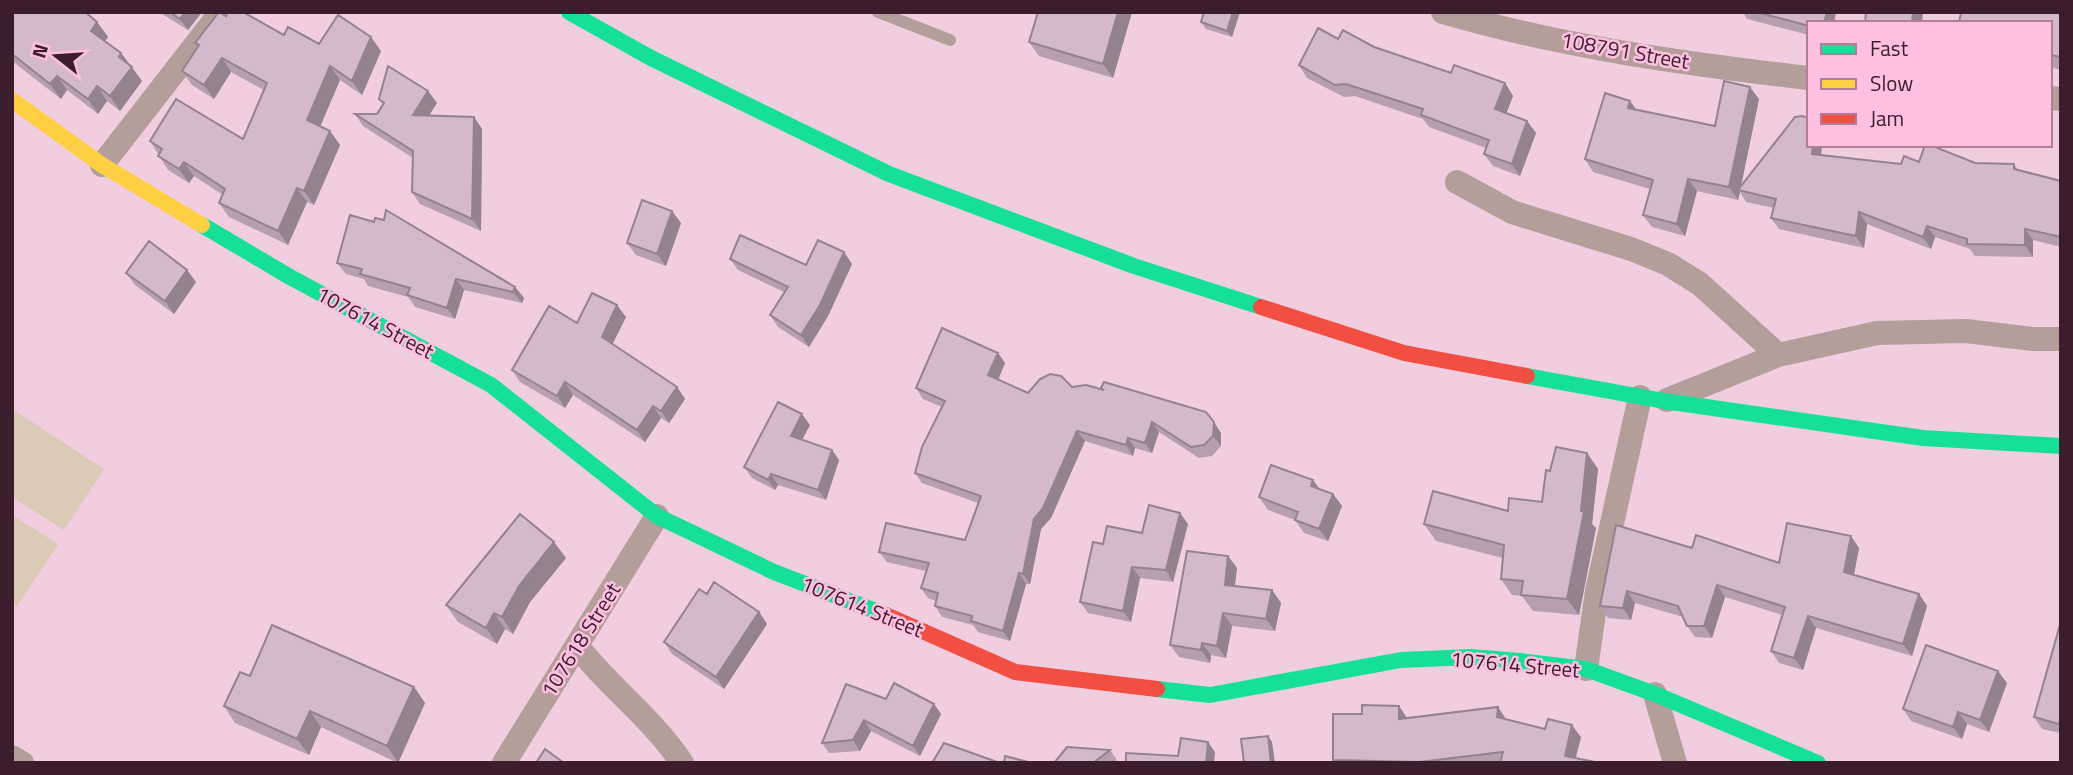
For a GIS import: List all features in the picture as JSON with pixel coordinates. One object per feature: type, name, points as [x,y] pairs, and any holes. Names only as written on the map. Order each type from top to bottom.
[{"type":"street","points":[[102,165],[221,12]]},
{"type":"street","points":[[569,12],[651,58],[890,174],[1134,266],[1404,354],[1652,399],[1923,438],[2061,446]]},
{"type":"street","name":"108791 Street","points":[[1443,12],[1532,34],[1639,55],[1807,78]]},
{"type":"street","name":"107614 Street","points":[[12,100],[102,165],[290,277],[491,385],[657,516],[774,572],[894,618],[1015,672],[1210,695],[1401,660],[1471,657],[1586,669],[1655,694],[1818,763]]},
{"type":"street","points":[[1457,182],[1512,212],[1631,249],[1668,264],[1700,284],[1778,355]]},
{"type":"street","points":[[1652,399],[1778,355],[1877,333],[1966,331],[2033,339],[2061,339]]},
{"type":"street","points":[[1586,669],[1597,591],[1652,399]]},
{"type":"street","name":"107618 Street","points":[[505,763],[657,516]]},
{"type":"street","points":[[578,646],[603,678],[665,738],[682,763]]},
{"type":"street","points":[[1655,694],[1675,763]]},
{"type":"street","points":[[12,757],[22,763]]},
{"type":"lane","points":[[878,12],[950,40]]},
{"type":"shaded area","points":[[12,409],[104,469],[64,530],[12,497]]},
{"type":"shaded area","points":[[12,515],[58,544],[17,606],[12,603]]},
{"type":"building","points":[[12,12],[85,12],[97,22],[91,31],[121,53],[119,57],[132,67],[110,96],[97,86],[88,99],[57,76],[50,84],[12,54]]},
{"type":"building","points":[[170,12],[185,12],[180,19]]},
{"type":"building","points":[[219,12],[226,16],[228,12],[243,12],[284,35],[288,27],[319,44],[338,15],[371,37],[352,81],[330,66],[307,120],[330,131],[304,191],[297,188],[278,231],[219,203],[225,189],[184,162],[179,169],[158,156],[162,149],[150,141],[176,99],[243,139],[267,83],[222,58],[204,85],[182,71],[199,45],[195,43]]},
{"type":"building","points":[[1038,12],[1118,12],[1103,64],[1029,42]]},
{"type":"building","points":[[1204,12],[1233,12],[1227,31],[1201,22]]},
{"type":"building","points":[[1757,12],[1827,12],[1825,21],[1807,21],[1807,25]]},
{"type":"building","points":[[1866,12],[1913,12],[1912,21],[1865,21]]},
{"type":"building","points":[[1961,12],[2061,12],[2061,57],[2052,55],[2052,21],[1959,21]]},
{"type":"building","points":[[1318,28],[1338,39],[1343,30],[1374,47],[1451,73],[1454,65],[1505,83],[1495,109],[1527,121],[1512,164],[1484,154],[1489,140],[1421,115],[1423,109],[1346,84],[1335,85],[1299,65]]},
{"type":"building","points":[[388,66],[428,91],[413,115],[474,117],[472,219],[412,192],[413,151],[355,114],[377,114],[384,103],[379,99]]},
{"type":"building","points":[[1724,81],[1750,87],[1729,187],[1688,179],[1677,224],[1643,215],[1653,180],[1585,159],[1605,93],[1630,101],[1628,108],[1715,126]]},
{"type":"building","points":[[1795,117],[1807,117],[1807,147],[1813,147],[1812,154],[1901,164],[1904,156],[1919,162],[1924,147],[1935,147],[1975,163],[2014,164],[2014,169],[2061,181],[2061,237],[2025,229],[2025,245],[1967,244],[1967,239],[1927,226],[1923,237],[1859,212],[1856,236],[1771,218],[1776,199],[1738,190]]},
{"type":"building","points":[[642,200],[672,211],[657,254],[627,243]]},
{"type":"building","points":[[386,210],[515,287],[513,292],[456,279],[447,308],[407,295],[410,288],[360,274],[362,269],[337,263],[350,215],[374,222],[375,218],[384,220]]},
{"type":"building","points":[[740,235],[806,265],[818,240],[844,252],[820,305],[801,335],[770,315],[788,287],[730,259]]},
{"type":"building","points":[[149,241],[187,270],[165,301],[126,273]]},
{"type":"building","points":[[592,293],[617,305],[602,337],[677,387],[661,411],[653,406],[637,430],[565,382],[557,396],[512,370],[549,306],[577,323]]},
{"type":"building","points":[[942,328],[998,353],[988,375],[1028,393],[1040,379],[1050,374],[1061,376],[1072,387],[1086,385],[1104,390],[1101,388],[1104,382],[1206,412],[1214,422],[1213,436],[1204,445],[1191,447],[1152,422],[1145,443],[1128,438],[1126,445],[1077,431],[1043,508],[1034,519],[1023,574],[1019,573],[1003,631],[971,621],[972,616],[935,606],[938,593],[921,588],[929,563],[879,552],[886,523],[965,540],[981,496],[915,473],[922,447],[945,401],[916,388]]},
{"type":"building","points":[[778,402],[802,414],[791,436],[832,450],[818,490],[771,474],[768,480],[744,467]]},
{"type":"building","points":[[1556,447],[1587,453],[1581,511],[1584,512],[1567,599],[1521,595],[1523,581],[1501,579],[1504,545],[1424,524],[1433,491],[1508,511],[1509,498],[1542,502],[1546,470],[1550,471]]},
{"type":"building","points":[[1271,465],[1313,480],[1311,486],[1333,494],[1319,529],[1295,520],[1298,512],[1259,497]]},
{"type":"building","points":[[1149,505],[1180,513],[1166,570],[1132,567],[1123,611],[1080,602],[1093,542],[1103,544],[1107,526],[1142,533]]},
{"type":"building","points":[[520,514],[554,542],[519,586],[502,617],[494,613],[486,628],[446,605]]},
{"type":"building","points":[[1787,523],[1851,536],[1844,572],[1919,594],[1903,644],[1808,616],[1794,658],[1771,651],[1785,607],[1717,585],[1704,626],[1687,626],[1678,606],[1627,591],[1623,608],[1600,606],[1616,525],[1692,548],[1696,535],[1779,563]]},
{"type":"building","points":[[1187,551],[1228,556],[1225,585],[1272,590],[1266,619],[1223,613],[1217,646],[1202,643],[1201,650],[1170,645]]},
{"type":"building","points":[[714,582],[759,612],[716,677],[664,642],[699,589],[707,594]]},
{"type":"building","points":[[2061,621],[2061,720],[2059,724],[2034,717]]},
{"type":"building","points":[[272,625],[414,687],[387,746],[310,711],[297,739],[224,706],[240,672],[250,676]]},
{"type":"building","points":[[1926,645],[1998,671],[1980,720],[1958,712],[1953,727],[1903,709]]},
{"type":"building","points":[[894,683],[934,704],[913,746],[864,720],[853,740],[822,743],[846,684],[886,699]]},
{"type":"building","points":[[1362,705],[1399,706],[1399,719],[1498,707],[1497,717],[1545,729],[1548,719],[1572,725],[1565,756],[1600,763],[1500,763],[1503,752],[1419,762],[1333,760],[1333,714],[1362,714]]},
{"type":"building","points":[[1268,736],[1271,763],[1244,763],[1241,739]]},
{"type":"building","points":[[1181,738],[1208,742],[1206,763],[1126,763],[1126,753],[1178,756]]},
{"type":"building","points":[[944,743],[1000,763],[932,763]]},
{"type":"building","points":[[1067,747],[1110,750],[1093,763],[1054,763]]},
{"type":"building","points":[[545,749],[564,763],[536,763]]},
{"type":"building","points":[[1005,756],[1032,763],[1004,763]]},
{"type":"traffic: fast","points":[[569,12],[651,58],[889,174],[1134,266],[1261,307]]},
{"type":"traffic: fast","points":[[202,225],[290,277],[491,385],[657,516],[774,572],[886,615]]},
{"type":"traffic: fast","points":[[1527,376],[1664,401],[1923,438],[2061,446]]},
{"type":"traffic: fast","points":[[1157,689],[1210,695],[1401,660],[1471,657],[1520,661],[1586,669],[1655,694],[1818,763]]},
{"type":"traffic: slow","points":[[12,100],[102,165],[202,225]]},
{"type":"traffic: jam","points":[[1261,307],[1404,353],[1527,376]]},
{"type":"traffic: jam","points":[[886,615],[1015,672],[1157,689]]}]
